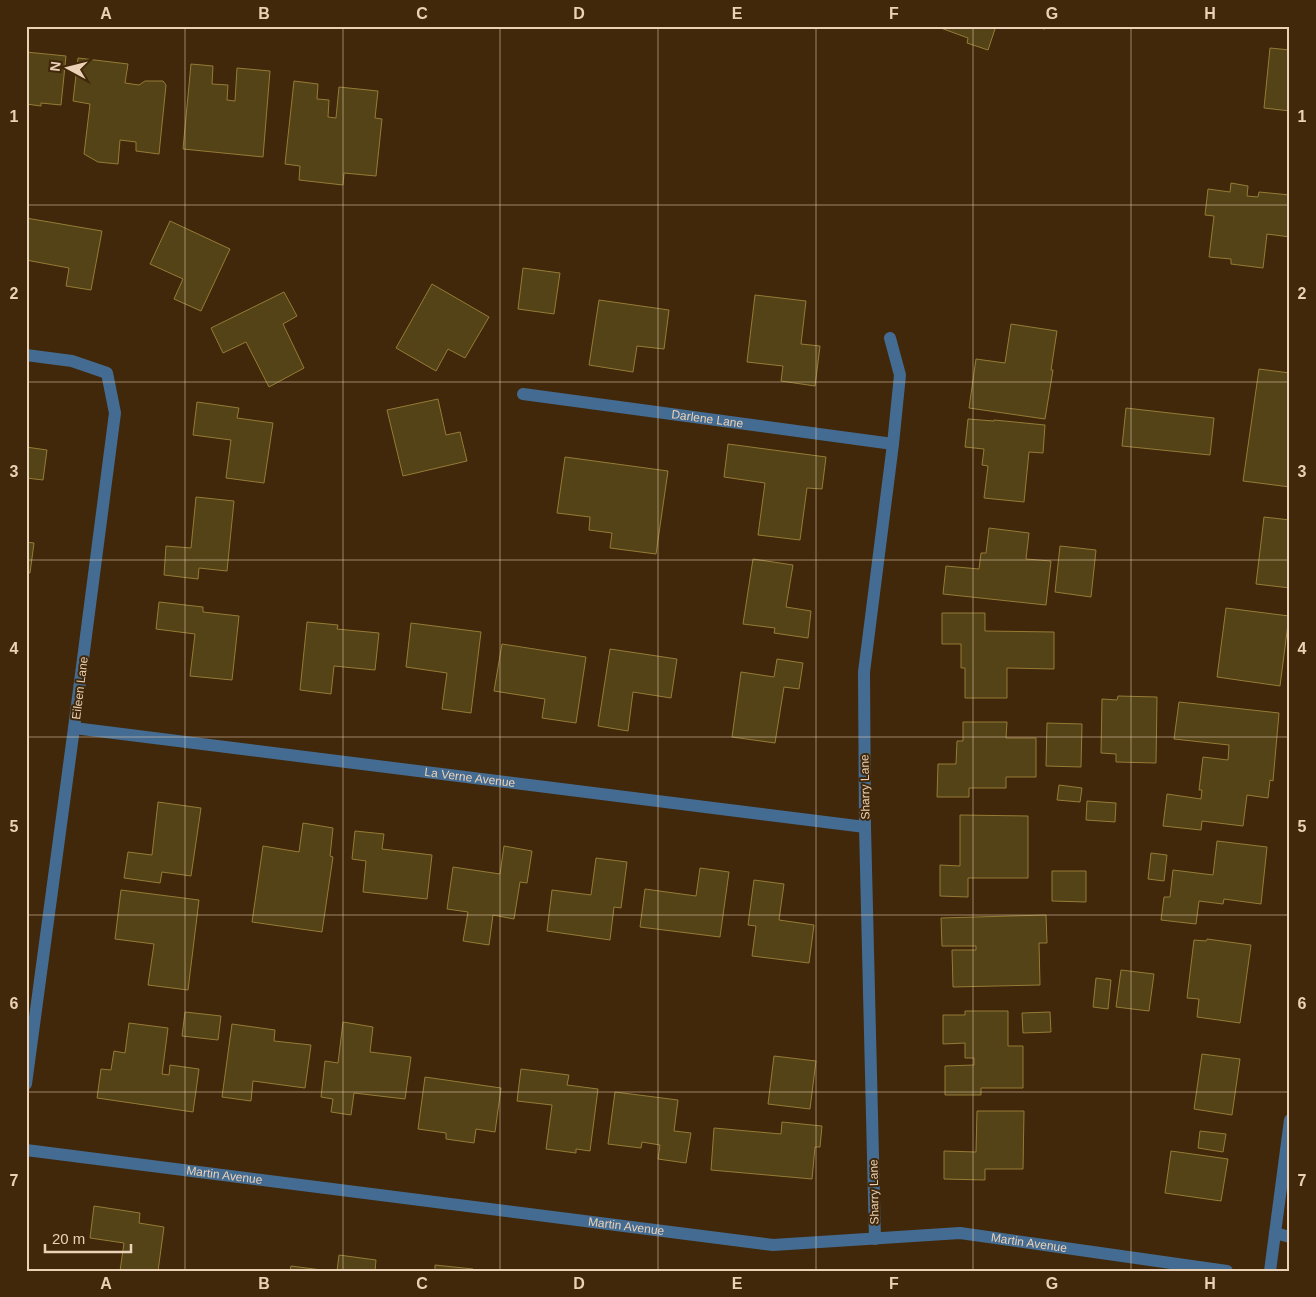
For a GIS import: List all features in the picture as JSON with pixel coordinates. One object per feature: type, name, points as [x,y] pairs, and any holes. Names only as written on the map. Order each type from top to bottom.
[{"type":"street","name":"Sharry Lane","points":[[875,1239],[864,672],[900,375],[890,338]]},
{"type":"street","name":"Eileen Lane","points":[[26,355],[72,361],[107,374],[115,413],[26,1084]]},
{"type":"street","name":"Darlene Lane","points":[[523,394],[893,444]]},
{"type":"street","name":"La Verne Avenue","points":[[74,728],[866,828]]},
{"type":"street","points":[[1270,1271],[1290,1120]]},
{"type":"street","name":"Martin Avenue","points":[[26,1150],[773,1245],[960,1233],[1227,1271]]},
{"type":"street","points":[[1275,1233],[1290,1237]]},
{"type":"building","points":[[938,26],[996,26],[988,50],[967,43],[968,38]]},
{"type":"building","points":[[1023,26],[1045,26],[1045,29]]},
{"type":"building","points":[[1270,48],[1290,50],[1290,111],[1264,108]]},
{"type":"building","points":[[26,52],[66,56],[61,105],[41,103],[41,106],[26,104]]},
{"type":"building","points":[[78,58],[128,64],[125,83],[139,85],[145,81],[163,81],[166,85],[159,154],[136,151],[136,142],[120,140],[118,164],[98,162],[84,154],[90,104],[73,101]]},
{"type":"building","points":[[191,64],[213,66],[212,84],[228,85],[227,100],[235,101],[237,68],[270,71],[263,157],[183,149]]},
{"type":"building","points":[[294,81],[318,84],[317,99],[329,100],[328,117],[336,118],[339,87],[378,91],[375,118],[382,119],[376,176],[344,173],[343,185],[299,180],[300,166],[285,164]]},
{"type":"building","points":[[1231,183],[1248,186],[1247,196],[1258,197],[1259,192],[1290,195],[1290,237],[1267,234],[1263,268],[1231,264],[1231,259],[1209,257],[1214,216],[1205,215],[1208,189],[1230,192]]},
{"type":"building","points":[[26,218],[102,231],[91,290],[66,286],[69,268],[26,260]]},
{"type":"building","points":[[170,221],[230,249],[201,311],[174,299],[183,279],[150,264]]},
{"type":"building","points":[[523,268],[560,273],[554,314],[518,309]]},
{"type":"building","points":[[432,284],[489,317],[465,358],[448,349],[436,371],[396,348]]},
{"type":"building","points":[[284,292],[297,316],[283,324],[304,368],[269,387],[246,342],[223,353],[211,328]]},
{"type":"building","points":[[755,295],[806,301],[801,344],[820,346],[815,386],[781,381],[783,366],[747,362]]},
{"type":"building","points":[[599,300],[669,310],[664,349],[637,346],[633,372],[589,365]]},
{"type":"building","points":[[1011,324],[1057,331],[1045,419],[969,408],[976,359],[1005,363]]},
{"type":"building","points":[[1259,369],[1290,373],[1290,487],[1243,481]]},
{"type":"building","points":[[438,399],[446,435],[460,432],[467,461],[403,476],[387,410]]},
{"type":"building","points":[[197,402],[239,408],[237,418],[273,423],[264,483],[226,478],[231,440],[193,435]]},
{"type":"building","points":[[1126,408],[1214,418],[1210,455],[1122,446]]},
{"type":"building","points":[[968,419],[1045,425],[1043,453],[1029,452],[1024,502],[984,498],[988,466],[982,465],[984,449],[965,447]]},
{"type":"building","points":[[728,444],[826,457],[822,489],[807,488],[800,540],[758,535],[765,483],[724,477]]},
{"type":"building","points":[[26,447],[47,450],[43,480],[26,478]]},
{"type":"building","points":[[565,457],[668,471],[656,554],[610,548],[612,533],[589,530],[590,517],[557,513]]},
{"type":"building","points":[[196,497],[234,501],[227,571],[199,568],[198,579],[164,575],[166,546],[191,548]]},
{"type":"building","points":[[1264,517],[1290,520],[1290,588],[1256,584]]},
{"type":"building","points":[[989,528],[1029,533],[1026,559],[1051,561],[1046,605],[943,594],[946,566],[979,569],[981,553],[986,553]]},
{"type":"building","points":[[26,542],[34,543],[30,573],[26,572]]},
{"type":"building","points":[[1060,546],[1096,550],[1091,597],[1055,592]]},
{"type":"building","points":[[753,559],[793,565],[786,607],[811,611],[808,638],[774,633],[775,628],[743,624]]},
{"type":"building","points":[[159,602],[203,607],[203,612],[239,616],[232,680],[190,676],[195,634],[156,629]]},
{"type":"building","points":[[1226,608],[1289,616],[1280,686],[1217,677]]},
{"type":"building","points":[[942,613],[985,613],[985,631],[1054,632],[1054,669],[1007,668],[1007,698],[965,698],[965,668],[961,668],[961,644],[942,644]]},
{"type":"building","points":[[307,622],[338,625],[337,629],[379,633],[375,670],[334,666],[331,694],[300,690]]},
{"type":"building","points":[[411,623],[481,632],[471,713],[442,709],[447,673],[406,667]]},
{"type":"building","points":[[502,644],[586,657],[576,723],[542,718],[545,699],[494,691]]},
{"type":"building","points":[[610,649],[677,659],[671,698],[633,692],[628,731],[598,726]]},
{"type":"building","points":[[777,659],[803,663],[799,689],[784,687],[775,743],[732,737],[741,672],[774,677]]},
{"type":"building","points":[[1118,696],[1157,697],[1156,763],[1116,762],[1116,754],[1101,753],[1102,699],[1117,700]]},
{"type":"building","points":[[1179,702],[1279,713],[1273,781],[1270,780],[1268,798],[1247,795],[1243,826],[1202,821],[1201,830],[1163,826],[1167,794],[1201,799],[1202,790],[1199,790],[1203,757],[1228,760],[1229,745],[1174,739]]},
{"type":"building","points":[[963,722],[1007,722],[1006,738],[1036,738],[1036,777],[1006,777],[1006,788],[969,788],[969,797],[937,797],[938,764],[956,764],[957,741],[963,741]]},
{"type":"building","points":[[1047,723],[1082,724],[1081,767],[1046,766]]},
{"type":"building","points":[[1059,785],[1082,788],[1080,802],[1057,800]]},
{"type":"building","points":[[1087,801],[1116,803],[1115,822],[1086,820]]},
{"type":"building","points":[[158,802],[201,808],[191,876],[162,872],[160,883],[124,878],[128,852],[152,855]]},
{"type":"building","points":[[960,815],[1028,816],[1028,878],[968,878],[968,897],[940,896],[940,865],[960,866]]},
{"type":"building","points":[[303,823],[333,828],[330,856],[333,857],[322,932],[252,922],[263,846],[299,852]]},
{"type":"building","points":[[355,831],[384,834],[382,849],[432,855],[427,899],[363,892],[366,861],[352,859]]},
{"type":"building","points":[[1217,841],[1267,847],[1261,904],[1224,899],[1223,904],[1199,901],[1196,924],[1161,920],[1164,897],[1170,897],[1173,870],[1213,875]]},
{"type":"building","points":[[504,846],[532,851],[527,883],[520,882],[514,919],[493,915],[489,945],[463,941],[468,912],[447,909],[453,867],[500,874]]},
{"type":"building","points":[[1151,853],[1167,855],[1164,881],[1148,879]]},
{"type":"building","points":[[596,858],[627,862],[621,908],[614,907],[610,940],[547,931],[552,890],[591,895]]},
{"type":"building","points":[[700,868],[729,872],[720,937],[640,927],[645,889],[696,896]]},
{"type":"building","points":[[1052,871],[1086,871],[1086,902],[1052,901]]},
{"type":"building","points":[[754,880],[784,884],[779,920],[814,925],[809,963],[752,956],[756,926],[748,925]]},
{"type":"building","points":[[121,890],[199,900],[188,990],[148,985],[154,944],[115,939]]},
{"type":"building","points":[[1046,915],[1047,943],[1039,943],[1040,985],[953,987],[952,950],[976,950],[976,946],[942,946],[941,918]]},
{"type":"building","points":[[1207,939],[1251,945],[1240,1023],[1197,1017],[1199,999],[1187,998],[1194,940],[1206,941]]},
{"type":"building","points":[[1121,970],[1154,974],[1149,1011],[1116,1007]]},
{"type":"building","points":[[1096,978],[1111,980],[1108,1009],[1093,1007]]},
{"type":"building","points":[[965,1011],[1008,1011],[1008,1046],[1023,1046],[1023,1088],[981,1088],[981,1095],[945,1095],[945,1066],[974,1065],[974,1058],[965,1058],[965,1043],[943,1044],[943,1015],[965,1015]]},
{"type":"building","points":[[185,1012],[221,1016],[218,1040],[182,1036]]},
{"type":"building","points":[[1050,1012],[1051,1032],[1023,1033],[1022,1013]]},
{"type":"building","points":[[343,1022],[373,1027],[370,1052],[411,1057],[405,1099],[354,1093],[351,1115],[331,1112],[333,1099],[321,1097],[325,1061],[338,1063]]},
{"type":"building","points":[[129,1023],[168,1028],[162,1074],[169,1075],[170,1065],[199,1069],[193,1112],[97,1098],[101,1069],[111,1070],[114,1051],[125,1053]]},
{"type":"building","points":[[232,1024],[275,1030],[274,1041],[311,1045],[305,1088],[253,1081],[251,1101],[222,1097]]},
{"type":"building","points":[[1202,1054],[1240,1059],[1232,1115],[1194,1109]]},
{"type":"building","points":[[774,1056],[816,1061],[810,1109],[768,1104]]},
{"type":"building","points":[[521,1069],[569,1075],[567,1085],[598,1089],[590,1151],[576,1149],[576,1153],[546,1149],[552,1105],[517,1101]]},
{"type":"building","points":[[425,1077],[501,1088],[495,1132],[476,1129],[474,1143],[446,1139],[446,1133],[418,1129]]},
{"type":"building","points":[[615,1092],[678,1100],[674,1131],[691,1133],[686,1163],[658,1159],[660,1145],[642,1142],[641,1148],[608,1144]]},
{"type":"building","points":[[977,1111],[1024,1111],[1023,1169],[985,1169],[985,1180],[944,1179],[944,1151],[976,1152]]},
{"type":"building","points":[[782,1122],[822,1126],[820,1147],[815,1147],[812,1179],[711,1170],[714,1128],[781,1134]]},
{"type":"building","points":[[1200,1131],[1226,1134],[1223,1152],[1198,1148]]},
{"type":"building","points":[[1171,1151],[1228,1159],[1221,1201],[1165,1193]]},
{"type":"building","points":[[94,1206],[140,1213],[139,1223],[164,1227],[158,1271],[120,1271],[124,1243],[90,1238]]},
{"type":"building","points":[[339,1255],[376,1260],[375,1271],[337,1271]]},
{"type":"building","points":[[435,1265],[473,1269],[473,1271],[435,1271]]},
{"type":"building","points":[[291,1266],[329,1271],[290,1271]]}]
